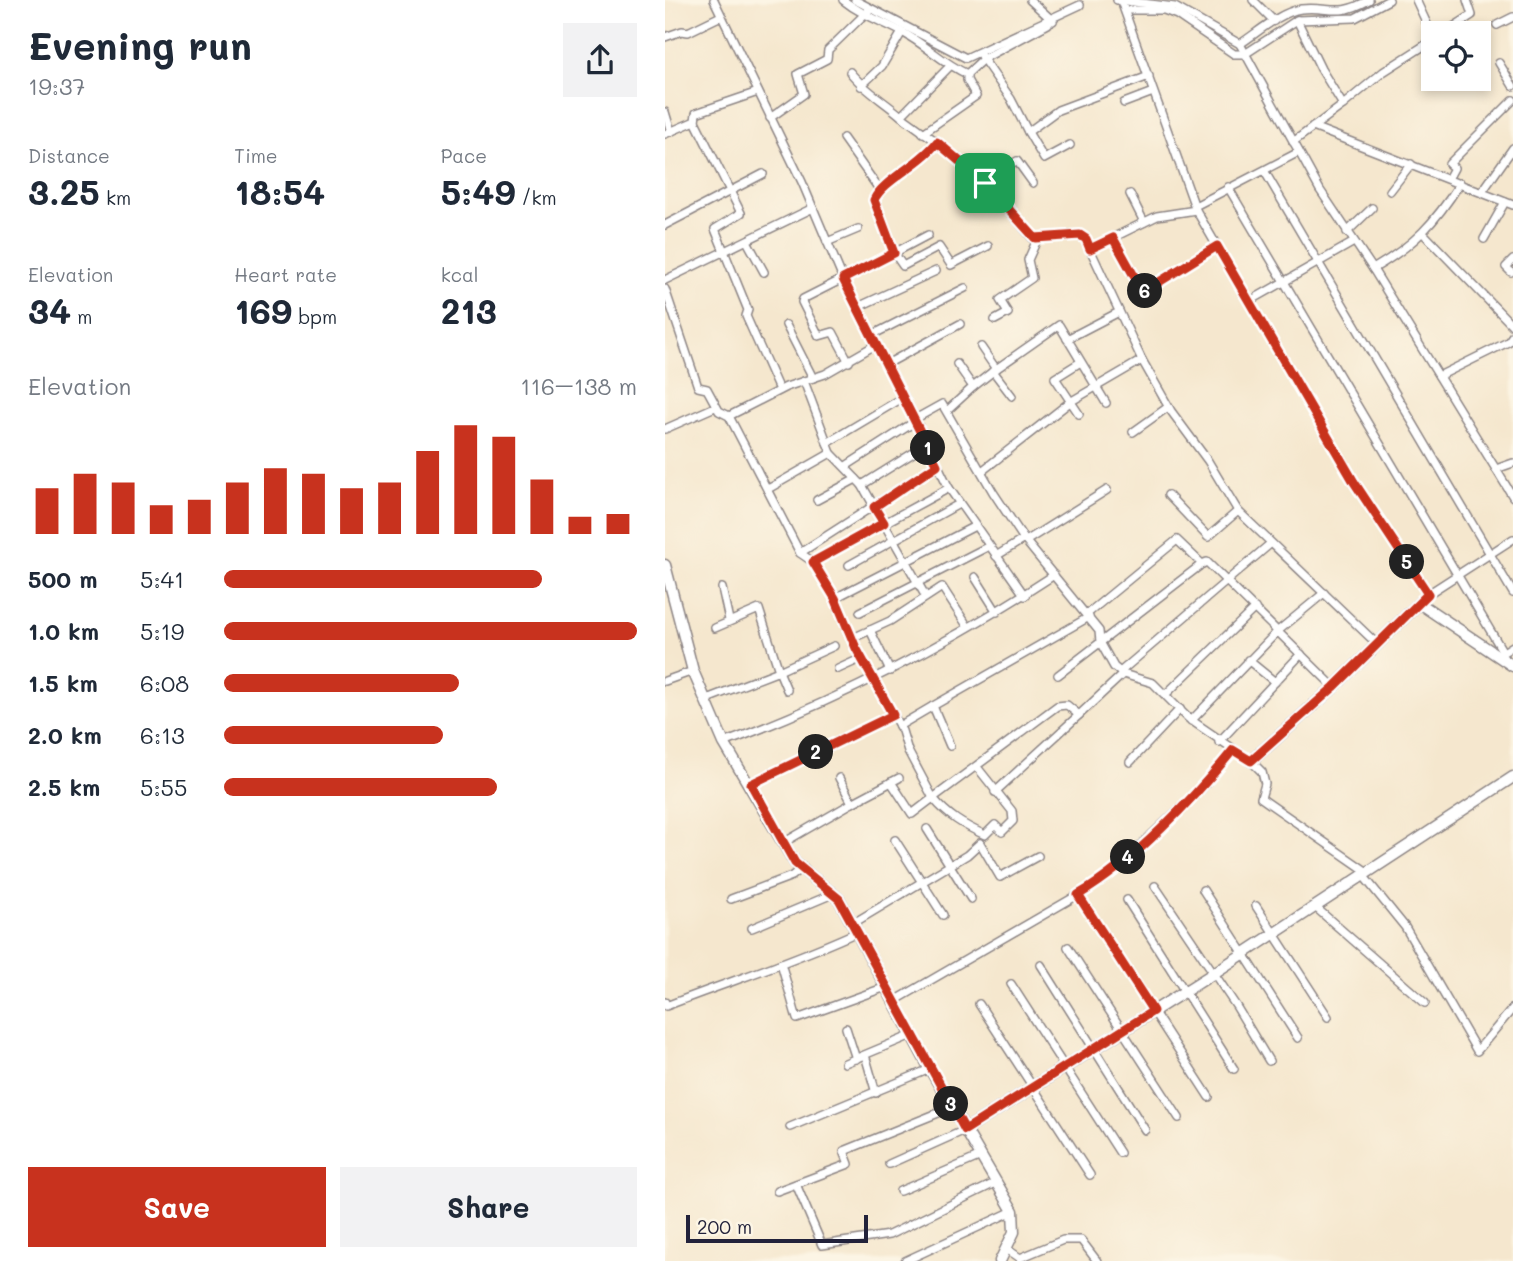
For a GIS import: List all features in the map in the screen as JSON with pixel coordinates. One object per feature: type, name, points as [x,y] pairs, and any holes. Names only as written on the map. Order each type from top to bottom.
[{"type":"street","points":[[714,0],[813,208],[843,279],[916,420],[926,445],[949,488],[1025,596]]},
{"type":"street","points":[[843,0],[864,16],[902,32],[950,66],[967,74]]},
{"type":"street","points":[[855,0],[966,58],[981,56],[1082,2]]},
{"type":"street","points":[[1030,0],[1052,20]]},
{"type":"street","points":[[1119,0],[1125,10],[1196,208],[1354,482],[1428,594]]},
{"type":"street","points":[[1119,0],[1175,7],[1240,44],[1293,142],[1347,232],[1440,376],[1513,497]]},
{"type":"street","points":[[1253,0],[1274,21]]},
{"type":"street","points":[[1300,9],[1304,0]]},
{"type":"street","points":[[1240,44],[1274,21],[1300,9],[1336,13],[1369,0]]},
{"type":"street","points":[[1125,10],[1164,10],[1177,15],[1234,54],[1245,54],[1297,20],[1355,18],[1389,0]]},
{"type":"street","points":[[1416,0],[1425,21]]},
{"type":"street","points":[[1463,21],[1472,15],[1467,0]]},
{"type":"street","points":[[1052,20],[1065,18],[1082,2]]},
{"type":"street","points":[[770,118],[804,94],[798,74],[827,59],[828,50],[870,9]]},
{"type":"street","points":[[665,37],[682,30],[688,32],[720,16]]},
{"type":"street","points":[[1497,26],[1513,17]]},
{"type":"street","points":[[1297,20],[1321,69],[1343,105]]},
{"type":"street","points":[[861,86],[882,66],[902,32]]},
{"type":"street","points":[[1293,142],[1383,72],[1421,47]]},
{"type":"street","points":[[923,133],[976,96],[967,80],[967,74],[981,56]]},
{"type":"street","points":[[981,56],[1011,99],[1044,159],[1070,145]]},
{"type":"street","points":[[1499,63],[1513,86]]},
{"type":"street","points":[[901,116],[950,66]]},
{"type":"street","points":[[851,72],[861,86],[877,94],[985,183],[1035,238],[1036,242],[1028,260],[1032,278],[1000,300],[1008,313],[995,320]]},
{"type":"street","points":[[1028,132],[1058,110],[1149,76]]},
{"type":"street","points":[[758,92],[696,113],[695,121],[741,213],[715,229],[748,310],[746,316],[779,390]]},
{"type":"street","points":[[1124,103],[1153,92]]},
{"type":"street","points":[[1448,179],[1454,168],[1449,164],[1513,100]]},
{"type":"street","points":[[665,112],[668,133],[695,121]]},
{"type":"street","points":[[1313,127],[1509,204],[1484,240]]},
{"type":"street","points":[[843,138],[879,190]]},
{"type":"street","points":[[937,142],[921,162],[879,190],[874,200],[894,253],[903,266],[939,247],[951,265],[988,246]]},
{"type":"street","points":[[1482,192],[1513,148]]},
{"type":"street","points":[[1090,249],[1157,216],[1196,208],[1228,187],[1265,172],[1299,152]]},
{"type":"street","points":[[985,183],[1017,161],[1033,183]]},
{"type":"street","points":[[1390,191],[1411,164]]},
{"type":"street","points":[[1265,172],[1513,593]]},
{"type":"street","points":[[666,223],[730,194],[731,190],[763,174]]},
{"type":"street","points":[[1373,270],[1407,249],[1423,233],[1438,217],[1460,183]]},
{"type":"street","points":[[1228,187],[1458,575],[1501,654]]},
{"type":"street","points":[[1131,194],[1144,222]]},
{"type":"street","points":[[665,280],[813,208]]},
{"type":"street","points":[[1347,232],[1372,208]]},
{"type":"street","points":[[827,242],[858,229]]},
{"type":"street","points":[[1423,233],[1513,326]]},
{"type":"street","points":[[849,362],[833,332],[820,337],[802,302],[928,235]]},
{"type":"street","points":[[1035,238],[1080,235],[1086,239],[1142,360],[1168,407],[1208,461],[1238,511],[1377,644]]},
{"type":"street","points":[[1113,238],[1143,292],[1217,246]]},
{"type":"street","points":[[747,240],[764,272]]},
{"type":"street","points":[[1249,301],[1354,242]]},
{"type":"street","points":[[1510,274],[1506,267],[1513,260]]},
{"type":"street","points":[[858,307],[936,271]]},
{"type":"street","points":[[872,335],[965,288]]},
{"type":"street","points":[[665,289],[697,385],[709,391],[721,414],[729,416],[779,390],[849,362],[877,344]]},
{"type":"street","points":[[1067,339],[1119,312]]},
{"type":"street","points":[[887,364],[960,324]]},
{"type":"street","points":[[786,325],[809,379],[831,453],[859,482],[926,597]]},
{"type":"street","points":[[948,410],[994,370],[1059,325],[1079,363],[1106,403]]},
{"type":"street","points":[[1440,376],[1508,342],[1513,335]]},
{"type":"street","points":[[981,347],[1012,396]]},
{"type":"street","points":[[982,471],[1070,402],[1142,360]]},
{"type":"street","points":[[1079,363],[1055,378],[1079,414]]},
{"type":"street","points":[[957,364],[973,387]]},
{"type":"street","points":[[827,443],[904,397]]},
{"type":"street","points":[[846,466],[942,404],[1025,540],[1088,615],[1099,631],[1100,642],[1121,673],[1153,683],[1191,721],[1251,761],[1262,772],[1265,784],[1261,798],[1364,873],[1405,927],[1477,1051],[1513,1008]]},
{"type":"street","points":[[665,429],[715,407]]},
{"type":"street","points":[[1133,432],[1168,407]]},
{"type":"street","points":[[729,416],[800,553],[813,562],[835,598],[862,659],[899,726],[908,751],[933,798],[945,814],[985,835],[995,825],[1002,832],[1013,821],[1012,811],[977,767]]},
{"type":"street","points":[[817,500],[859,482],[926,445]]},
{"type":"street","points":[[768,489],[831,453]]},
{"type":"street","points":[[1496,469],[1513,463]]},
{"type":"street","points":[[800,553],[937,465]]},
{"type":"street","points":[[813,562],[949,488]]},
{"type":"street","points":[[996,556],[1107,490]]},
{"type":"street","points":[[1168,495],[1208,537],[1238,511]]},
{"type":"street","points":[[849,565],[960,504]]},
{"type":"street","points":[[835,598],[975,526]]},
{"type":"street","points":[[1251,761],[1334,687],[1428,594],[1513,539]]},
{"type":"street","points":[[899,726],[1088,615],[1177,540],[1202,564]]},
{"type":"street","points":[[995,792],[1121,673],[1270,544]]},
{"type":"street","points":[[860,611],[989,546]]},
{"type":"street","points":[[1058,675],[1207,562],[1334,687]]},
{"type":"street","points":[[665,565],[693,671],[724,743],[751,784],[783,843],[802,868],[832,891],[930,1069],[1013,1211],[1014,1232],[1000,1261]]},
{"type":"street","points":[[724,743],[787,719],[890,671],[1025,596],[1054,575]]},
{"type":"street","points":[[975,578],[997,612]]},
{"type":"street","points":[[853,638],[870,631],[942,587],[968,627]]},
{"type":"street","points":[[722,588],[729,620]]},
{"type":"street","points":[[1191,721],[1278,631],[1324,593]]},
{"type":"street","points":[[1419,603],[1501,654],[1513,666]]},
{"type":"street","points":[[715,628],[759,608],[787,690]]},
{"type":"street","points":[[1165,694],[1255,608]]},
{"type":"street","points":[[870,631],[890,671]]},
{"type":"street","points":[[704,700],[834,646]]},
{"type":"street","points":[[1501,654],[1513,646]]},
{"type":"street","points":[[1219,742],[1301,654]]},
{"type":"street","points":[[838,669],[862,659]]},
{"type":"street","points":[[1248,660],[1275,682]]},
{"type":"street","points":[[665,681],[693,671]]},
{"type":"street","points":[[783,843],[895,780],[912,814],[1057,706],[1067,705],[1079,715]]},
{"type":"street","points":[[933,706],[950,746]]},
{"type":"street","points":[[1131,762],[1180,709]]},
{"type":"street","points":[[751,784],[893,715]]},
{"type":"street","points":[[893,1002],[1102,881],[1202,788],[1233,750]]},
{"type":"street","points":[[890,1164],[965,1130],[1034,1088],[1513,777]]},
{"type":"street","points":[[839,778],[852,803]]},
{"type":"street","points":[[927,829],[951,863],[971,899]]},
{"type":"street","points":[[895,840],[943,915]]},
{"type":"street","points":[[665,1002],[666,1006],[781,963],[854,928],[980,843],[1000,877],[1038,856]]},
{"type":"street","points":[[731,899],[792,876],[802,868]]},
{"type":"street","points":[[1155,886],[1269,1061]]},
{"type":"street","points":[[1203,890],[1298,1038]]},
{"type":"street","points":[[752,928],[828,896],[832,891]]},
{"type":"street","points":[[1078,895],[1209,1097]]},
{"type":"street","points":[[1127,900],[1234,1069]]},
{"type":"street","points":[[1256,906],[1328,1017]]},
{"type":"street","points":[[1314,906],[1425,1003]]},
{"type":"street","points":[[1068,947],[1179,1118]]},
{"type":"street","points":[[781,963],[797,1019],[886,987]]},
{"type":"street","points":[[1041,965],[1145,1130]]},
{"type":"street","points":[[1011,984],[1120,1153]]},
{"type":"street","points":[[979,1004],[1090,1175]]},
{"type":"street","points":[[846,1028],[856,1059]]},
{"type":"street","points":[[845,1063],[912,1035]]},
{"type":"street","points":[[865,1055],[876,1093]]},
{"type":"street","points":[[790,1127],[930,1069]]},
{"type":"street","points":[[777,1191],[849,1164],[844,1151],[953,1107]]},
{"type":"street","points":[[900,1191],[981,1156]]},
{"type":"street","points":[[796,1184],[822,1245],[889,1235],[997,1182]]},
{"type":"street","points":[[905,1261],[1013,1211]]},
{"type":"street","points":[[1007,1249],[1020,1258],[1062,1240],[1081,1240],[1097,1261]]},
{"type":"street","points":[[923,1252],[927,1261]]},
{"type":"route","points":[[937,142],[985,183],[1025,231],[1035,238],[1080,235],[1086,239],[1090,249],[1113,238],[1143,292],[1217,246],[1354,482],[1428,594],[1315,705],[1251,761],[1233,750],[1202,788],[1102,881],[1078,895],[1153,1011],[965,1130],[839,899],[824,884],[795,863],[751,784],[893,715],[856,648],[835,598],[813,562],[884,523],[874,507],[937,465],[843,279],[894,253],[874,200],[879,190],[921,162],[937,142]]}]
